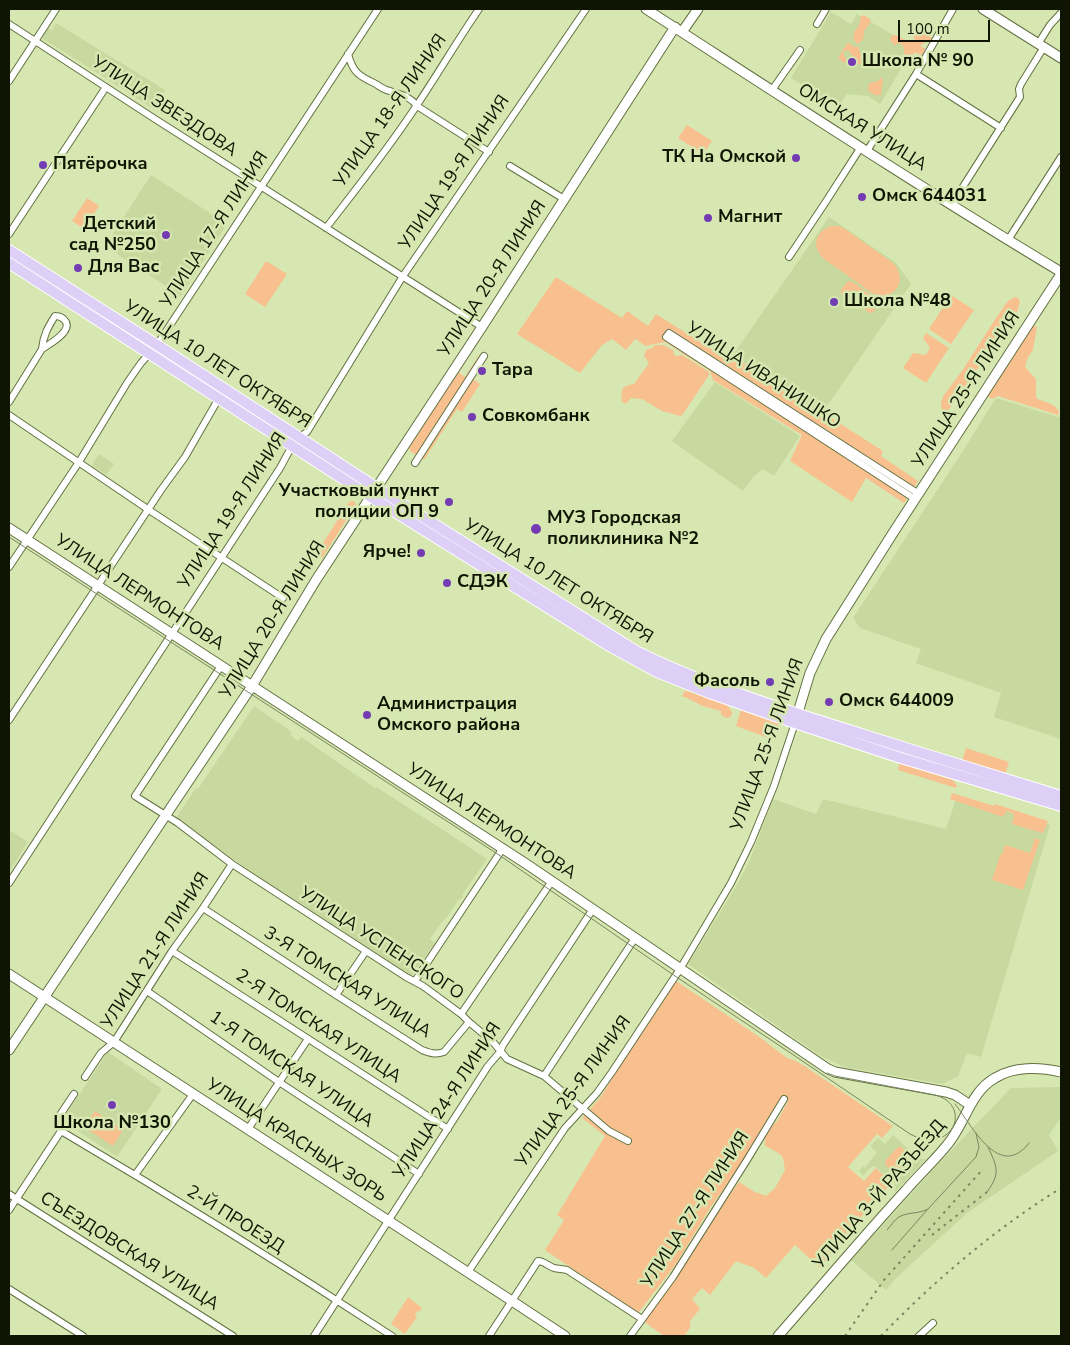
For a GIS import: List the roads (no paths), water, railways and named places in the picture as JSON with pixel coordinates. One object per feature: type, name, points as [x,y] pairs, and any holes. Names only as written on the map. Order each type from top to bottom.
[{"type":"main road","name":"ОМСКАЯ УЛИЦА","points":[[646,9],[1061,273]]},
{"type":"main road","name":"УЛИЦА 20-Я ЛИНИЯ","points":[[9,1050],[252,686],[312,586],[564,199],[678,30],[698,9]]},
{"type":"main road","points":[[984,9],[1061,58]]},
{"type":"main road","name":"УЛИЦА 10 ЛЕТ ОКТЯБРЯ","points":[[9,250],[298,437],[374,493]]},
{"type":"main road","name":"УЛИЦА 10 ЛЕТ ОКТЯБРЯ","points":[[9,263],[292,446],[374,493],[606,644],[657,672],[707,692],[904,748],[1061,796]]},
{"type":"main road","name":"УЛИЦА 25-Я ЛИНИЯ","points":[[797,718],[810,674],[826,639],[1061,273]]},
{"type":"main road","name":"УЛИЦА ЛЕРМОНТОВА","points":[[9,528],[503,848],[828,1069],[835,1072],[946,1092],[970,1104]]},
{"type":"main road","name":"УЛИЦА 10 ЛЕТ ОКТЯБРЯ","points":[[797,718],[901,758],[1061,806]]},
{"type":"main road","name":"УЛИЦА КРАСНЫХ ЗОРЬ","points":[[9,974],[565,1336]]},
{"type":"main road","name":"УЛИЦА 3-Й РАЗЪЕЗД","points":[[778,1336],[947,1145],[960,1128],[970,1104],[981,1089],[993,1078],[1020,1069],[1036,1068],[1061,1072]]},
{"type":"street","points":[[9,82],[56,9]]},
{"type":"street","name":"УЛИЦА 17-Я ЛИНИЯ","points":[[9,567],[79,462],[127,383],[141,363],[158,345],[378,9]]},
{"type":"street","name":"УЛИЦА 18-Я ЛИНИЯ","points":[[326,228],[355,192],[417,106],[451,50],[479,9]]},
{"type":"street","name":"УЛИЦА 19-Я ЛИНИЯ","points":[[9,883],[280,468],[292,446],[298,437],[306,432],[403,276],[586,9]]},
{"type":"street","points":[[817,24],[826,9]]},
{"type":"street","points":[[790,257],[825,203],[916,74],[953,9]]},
{"type":"street","points":[[952,204],[1020,97],[1019,89],[1021,84],[1050,25],[1061,13]]},
{"type":"street","name":"УЛИЦА ЗВЕЗДОВА","points":[[9,24],[482,327]]},
{"type":"street","points":[[772,90],[800,50]]},
{"type":"street","points":[[348,54],[352,67],[357,74],[388,91],[408,97],[417,106],[488,152]]},
{"type":"street","points":[[916,74],[1001,128]]},
{"type":"street","points":[[9,234],[106,87]]},
{"type":"street","points":[[1008,240],[1061,157]]},
{"type":"street","points":[[510,166],[564,199]]},
{"type":"street","points":[[9,402],[42,349],[67,328],[65,320],[61,317],[55,316],[47,328],[42,349]]},
{"type":"street","name":"УЛИЦА ИВАНИШКО","points":[[669,333],[917,497],[666,337],[669,333]]},
{"type":"street","points":[[416,463],[484,356]]},
{"type":"street","points":[[9,720],[161,490],[185,457],[219,398]]},
{"type":"street","points":[[9,415],[283,598]]},
{"type":"street","name":"УЛИЦА УСПЕНСКОГО","points":[[221,666],[135,796],[178,823],[232,864],[423,986],[461,1014],[493,1042],[511,1062],[544,1076],[609,1131],[628,1141]]},
{"type":"street","name":"УЛИЦА 25-Я ЛИНИЯ","points":[[468,1272],[565,1128],[597,1093],[612,1072],[680,969],[740,867],[774,786],[797,718]]},
{"type":"street","points":[[415,981],[503,848]]},
{"type":"street","name":"УЛИЦА 21-Я ЛИНИЯ","points":[[85,1077],[101,1053],[114,1042],[172,951],[232,864]]},
{"type":"street","points":[[461,1014],[552,881]]},
{"type":"street","name":"3-Я ТОМСКАЯ УЛИЦА","points":[[203,908],[422,1050],[438,1054],[444,1052],[469,1022]]},
{"type":"street","name":"УЛИЦА 24-Я ЛИНИЯ","points":[[314,1336],[488,1066],[500,1052],[593,909]]},
{"type":"street","points":[[544,1076],[635,938]]},
{"type":"street","name":"2-Я ТОМСКАЯ УЛИЦА","points":[[172,951],[448,1128]]},
{"type":"street","points":[[336,995],[366,951]]},
{"type":"street","name":"1-Я ТОМСКАЯ УЛИЦА","points":[[147,991],[279,1082],[419,1174]]},
{"type":"street","points":[[248,1129],[308,1039]]},
{"type":"street","points":[[9,1210],[61,1131],[58,1125],[58,1118],[74,1094]]},
{"type":"street","points":[[135,1175],[193,1094]]},
{"type":"street","name":"УЛИЦА 27-Я ЛИНИЯ","points":[[630,1336],[673,1276],[748,1160],[784,1099]]},
{"type":"street","name":"2-Й ПРОЕЗД","points":[[61,1131],[337,1300],[392,1336]]},
{"type":"street","name":"СЪЕЗДОВСКАЯ УЛИЦА","points":[[9,1194],[232,1336]]},
{"type":"street","points":[[489,1336],[535,1263],[541,1260],[554,1268],[567,1270],[642,1319]]},
{"type":"street","points":[[9,1289],[83,1336]]},
{"type":"street","points":[[919,1336],[933,1323]]},
{"type":"tram line","points":[[9,537],[499,855],[910,1134],[925,1139],[937,1139],[947,1134],[953,1127],[955,1118],[953,1109],[947,1100],[935,1095],[827,1073]]},
{"type":"tram line","points":[[955,1104],[983,1142],[1001,1155],[1011,1156],[1021,1151],[1029,1143]]},
{"type":"tram line","points":[[887,1230],[899,1217],[928,1209],[976,1157],[979,1147],[976,1133]]},
{"type":"tram line","points":[[987,1192],[996,1175],[994,1160],[988,1147]]},
{"type":"tram line","points":[[892,1250],[927,1210]]},
{"type":"railway","points":[[845,1336],[884,1280],[983,1169]]},
{"type":"railway","points":[[881,1336],[966,1256],[1061,1188]]},
{"type":"railway","points":[[932,1235],[987,1192]]},
{"type":"place","name":"Школа № 90","points":[[852,62]]},
{"type":"place","name":"ТК На Омской","points":[[796,158]]},
{"type":"place","name":"Пятёрочка","points":[[43,165]]},
{"type":"place","name":"Омск 644031","points":[[862,197]]},
{"type":"place","name":"Магнит","points":[[708,218]]},
{"type":"place","name":"Детский сад №250","points":[[166,235]]},
{"type":"place","name":"Для Вас","points":[[78,268]]},
{"type":"place","name":"Школа №48","points":[[834,302]]},
{"type":"place","name":"Тара","points":[[482,371]]},
{"type":"place","name":"Совкомбанк","points":[[472,417]]},
{"type":"place","name":"Участковый пункт полиции ОП 9","points":[[449,502]]},
{"type":"place","name":"МУЗ Городская поликлиника №2","points":[[536,529]]},
{"type":"place","name":"Ярче!","points":[[421,553]]},
{"type":"place","name":"СДЭК","points":[[447,583]]},
{"type":"place","name":"Фасоль","points":[[770,682]]},
{"type":"place","name":"Омск 644009","points":[[829,702]]},
{"type":"place","name":"Администрация Омского района","points":[[367,715]]},
{"type":"place","name":"Школа №130","points":[[112,1105]]}]
